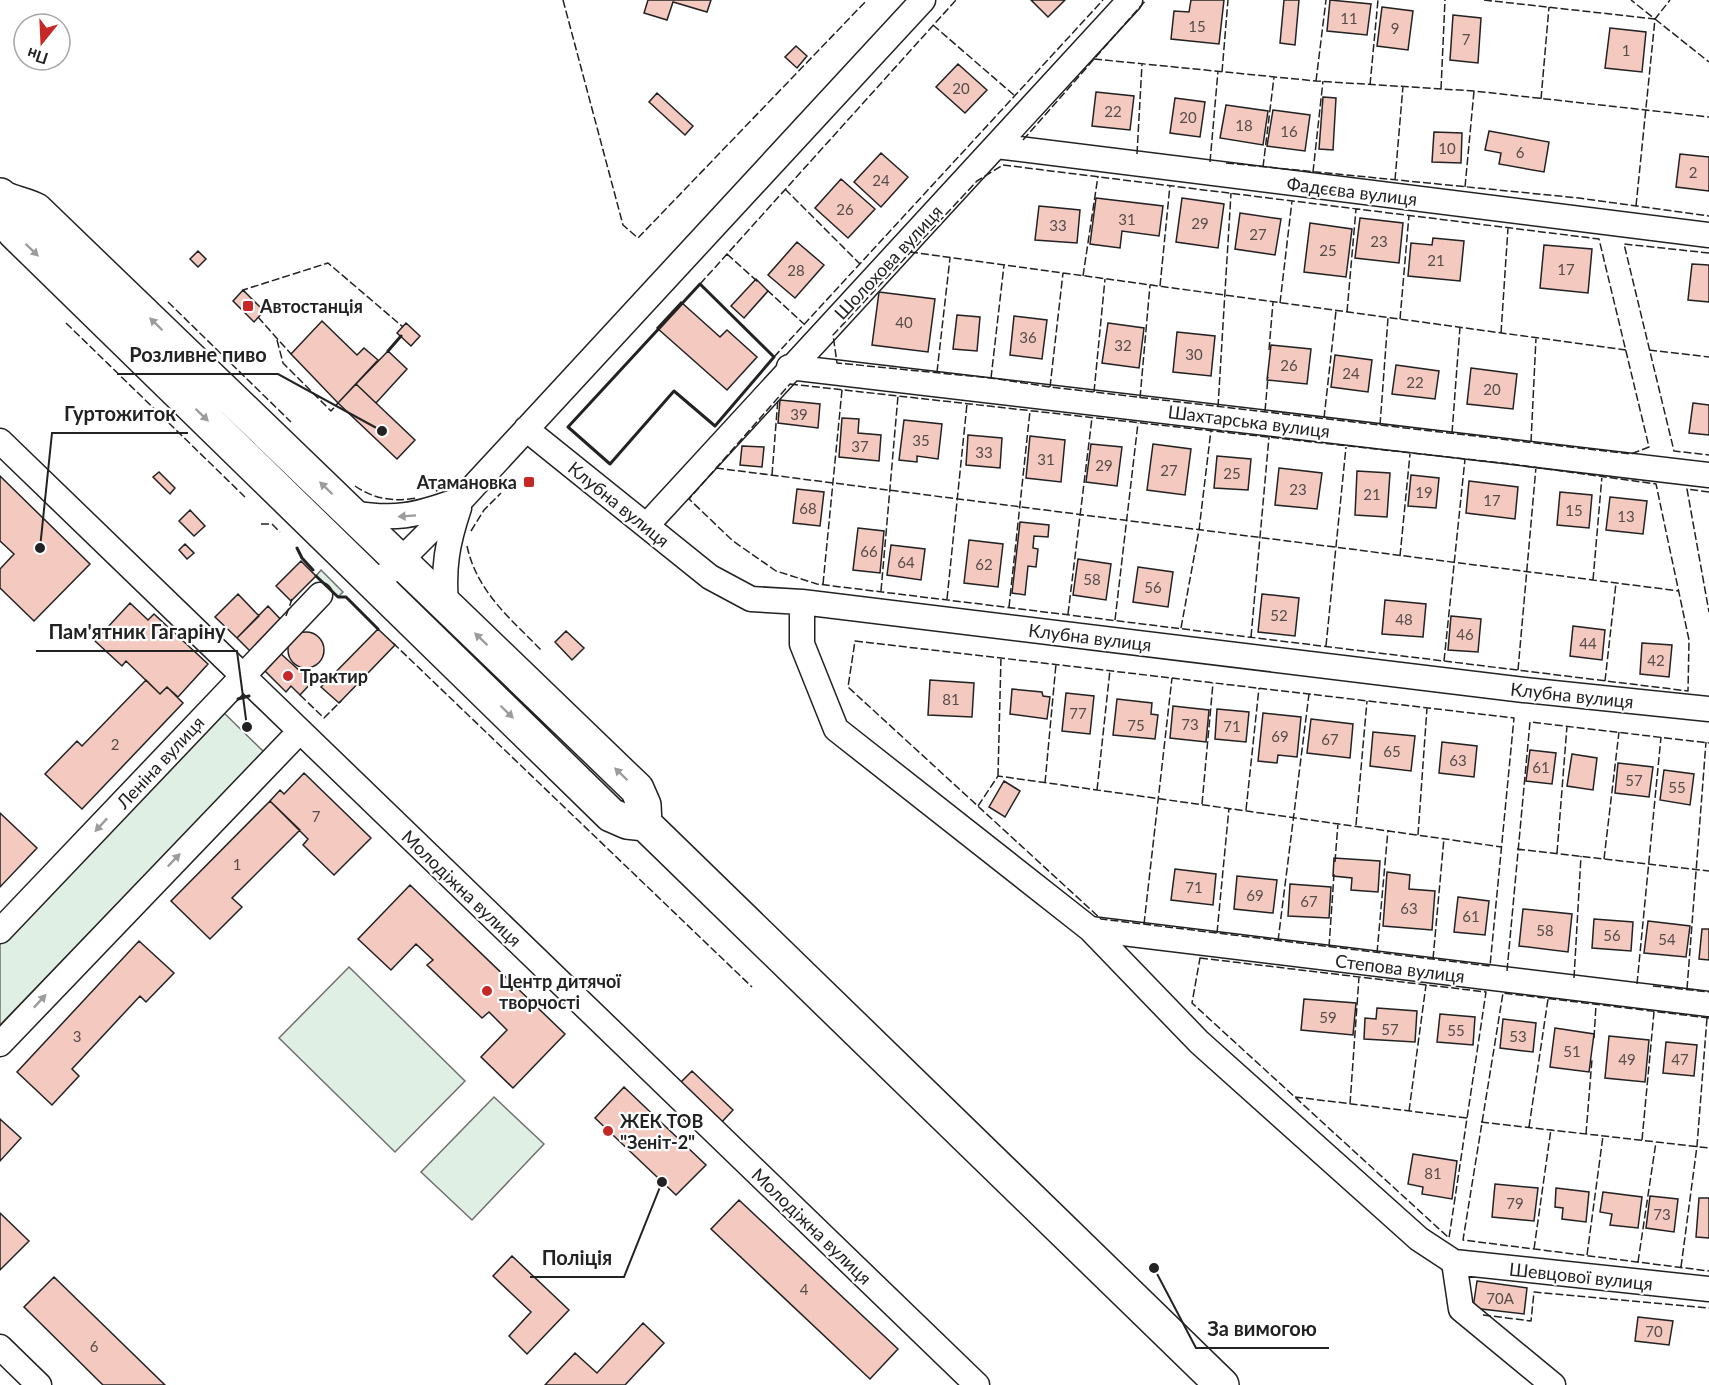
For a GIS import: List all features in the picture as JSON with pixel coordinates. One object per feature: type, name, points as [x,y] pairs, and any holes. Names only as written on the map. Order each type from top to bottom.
[{"type":"highway","points":[[645,824],[644,805],[637,789],[36,210],[21,202],[3,198],[7,217],[14,232],[611,815],[627,822],[645,824],[1222,1385]]},
{"type":"street","points":[[376,585],[461,500],[923,0]]},
{"type":"street","name":"Шолохова вулиця","points":[[647,525],[789,367],[1130,0]]},
{"type":"street","name":"Фадєєва вулиця","points":[[996,146],[1709,235]]},
{"type":"street","name":"Шахтарська вулиця","points":[[789,367],[1709,475]]},
{"type":"street","name":"Клубна вулиця","points":[[526,429],[710,577],[751,599],[802,602],[1524,690],[1709,709]]},
{"type":"street","name":"Молодіжна вулиця","points":[[0,441],[300,731],[964,1381]]},
{"type":"street","points":[[341,551],[359,555],[369,545],[358,519],[416,516],[461,500]]},
{"type":"street","points":[[416,623],[414,608],[422,599],[443,602],[443,570],[446,550],[461,500]]},
{"type":"street","name":"Леніна вулиця","points":[[0,930],[320,595]]},
{"type":"street","points":[[802,602],[802,644],[836,729],[1090,928],[1199,1042],[1419,1239],[1454,1262],[1461,1309],[1553,1385]]},
{"type":"street","points":[[0,1044],[300,731]]},
{"type":"street","name":"Степова вулиця","points":[[1090,928],[1709,1005]]},
{"type":"street","name":"Шевцової вулиця","points":[[1454,1262],[1709,1290]]},
{"type":"street","points":[[0,1347],[39,1385]]},
{"type":"green space","points":[[321,570],[343,592],[338,597],[316,576]]},
{"type":"green space","points":[[222,711],[264,752],[0,1025],[0,941]]},
{"type":"green space","points":[[349,967],[465,1081],[395,1152],[279,1038]]},
{"type":"green space","points":[[494,1097],[544,1144],[472,1220],[421,1172]]},
{"type":"building","points":[[648,0],[711,0],[707,12],[673,2],[667,20],[644,13]]},
{"type":"building","points":[[1031,0],[1065,0],[1048,17]]},
{"type":"building","points":[[1191,0],[1224,0],[1219,44],[1171,39],[1174,11],[1189,12]]},
{"type":"building","points":[[1284,0],[1299,0],[1295,45],[1280,43]]},
{"type":"building","points":[[1330,0],[1371,4],[1367,35],[1327,31]]},
{"type":"building","points":[[1382,7],[1413,11],[1408,50],[1377,46]]},
{"type":"building","points":[[1453,15],[1481,18],[1478,63],[1450,60]]},
{"type":"building","points":[[1610,28],[1646,32],[1642,72],[1605,68]]},
{"type":"building","points":[[796,46],[807,56],[797,68],[785,57]]},
{"type":"building","points":[[958,64],[987,90],[965,113],[936,87]]},
{"type":"building","points":[[1096,92],[1134,96],[1130,130],[1092,126]]},
{"type":"building","points":[[657,93],[693,126],[685,135],[649,102]]},
{"type":"building","points":[[1323,97],[1336,98],[1333,150],[1319,149]]},
{"type":"building","points":[[1175,98],[1205,102],[1200,137],[1170,133]]},
{"type":"building","points":[[1226,105],[1268,111],[1263,145],[1220,138]]},
{"type":"building","points":[[1273,110],[1310,115],[1305,151],[1267,146]]},
{"type":"building","points":[[1489,131],[1549,142],[1544,172],[1499,164],[1501,153],[1485,150]]},
{"type":"building","points":[[1434,132],[1462,133],[1461,163],[1432,162]]},
{"type":"building","points":[[881,153],[908,177],[881,207],[854,182]]},
{"type":"building","points":[[1680,154],[1709,157],[1709,191],[1676,187]]},
{"type":"building","points":[[841,179],[875,209],[848,238],[815,208]]},
{"type":"building","points":[[1096,198],[1163,206],[1159,236],[1122,231],[1120,248],[1090,244]]},
{"type":"building","points":[[1182,198],[1224,204],[1218,248],[1176,242]]},
{"type":"building","points":[[1039,206],[1080,210],[1077,243],[1035,240]]},
{"type":"building","points":[[1240,213],[1281,219],[1275,255],[1235,249]]},
{"type":"building","points":[[1360,218],[1403,223],[1399,263],[1355,258]]},
{"type":"building","points":[[1310,223],[1352,229],[1346,277],[1304,272]]},
{"type":"building","points":[[1433,238],[1464,241],[1460,281],[1408,276],[1411,243],[1432,245]]},
{"type":"building","points":[[797,242],[824,265],[795,298],[768,275]]},
{"type":"building","points":[[1544,245],[1592,249],[1588,293],[1540,288]]},
{"type":"building","points":[[198,251],[206,259],[198,267],[190,259]]},
{"type":"building","points":[[1692,264],[1709,265],[1709,302],[1688,300]]},
{"type":"building","points":[[756,279],[768,291],[744,318],[731,306]]},
{"type":"building","name":"Автостанція","points":[[243,290],[264,311],[254,322],[233,301]]},
{"type":"building","points":[[879,292],[935,299],[928,352],[872,345]]},
{"type":"building","points":[[681,302],[720,337],[727,330],[757,357],[727,390],[657,328]]},
{"type":"building","points":[[957,315],[980,317],[977,351],[953,349]]},
{"type":"building","points":[[1014,316],[1047,320],[1042,359],[1010,355]]},
{"type":"building","points":[[322,321],[357,355],[364,348],[378,360],[338,403],[291,354]]},
{"type":"building","points":[[406,323],[420,336],[411,346],[397,333]]},
{"type":"building","points":[[1108,323],[1144,328],[1139,368],[1102,363]]},
{"type":"building","points":[[1177,332],[1215,336],[1211,376],[1173,372]]},
{"type":"building","points":[[1271,345],[1311,349],[1307,384],[1267,380]]},
{"type":"building","points":[[388,351],[407,369],[376,403],[356,384]]},
{"type":"building","points":[[1335,355],[1372,360],[1368,392],[1331,387]]},
{"type":"building","points":[[1396,365],[1439,371],[1435,399],[1392,394]]},
{"type":"building","points":[[1471,368],[1517,374],[1513,409],[1467,404]]},
{"type":"building","points":[[356,384],[415,440],[397,459],[338,403]]},
{"type":"building","points":[[780,400],[820,404],[818,428],[778,423]]},
{"type":"building","points":[[1693,403],[1709,405],[1709,435],[1689,433]]},
{"type":"building","points":[[842,418],[859,419],[858,433],[881,435],[879,461],[839,457]]},
{"type":"building","points":[[904,420],[942,424],[938,459],[917,456],[917,462],[899,460]]},
{"type":"building","points":[[968,435],[1002,438],[1000,468],[966,465]]},
{"type":"building","points":[[1030,436],[1065,440],[1061,482],[1026,478]]},
{"type":"building","points":[[1091,444],[1122,447],[1117,486],[1086,482]]},
{"type":"building","points":[[1153,444],[1191,449],[1185,495],[1147,490]]},
{"type":"building","points":[[742,446],[764,447],[762,467],[740,465]]},
{"type":"building","points":[[1217,456],[1251,459],[1248,490],[1214,488]]},
{"type":"building","points":[[1279,468],[1322,473],[1317,509],[1275,505]]},
{"type":"building","points":[[1357,471],[1390,473],[1387,517],[1355,515]]},
{"type":"building","points":[[159,472],[175,488],[170,494],[153,477]]},
{"type":"building","points":[[1411,475],[1439,478],[1436,508],[1408,506]]},
{"type":"building","points":[[0,476],[90,564],[34,621],[0,588],[0,569],[14,554],[0,541]]},
{"type":"building","points":[[1469,481],[1518,487],[1515,519],[1466,513]]},
{"type":"building","points":[[797,489],[824,492],[820,526],[793,523]]},
{"type":"building","points":[[1560,492],[1592,495],[1589,528],[1557,525]]},
{"type":"building","points":[[1610,497],[1647,501],[1643,534],[1606,530]]},
{"type":"building","points":[[190,510],[205,526],[194,536],[179,521]]},
{"type":"building","points":[[1020,522],[1049,525],[1048,537],[1034,536],[1033,548],[1038,549],[1036,567],[1028,566],[1025,595],[1012,593]]},
{"type":"building","points":[[858,528],[884,531],[880,573],[853,570]]},
{"type":"building","points":[[969,540],[1003,544],[998,587],[964,583]]},
{"type":"building","points":[[185,544],[194,553],[187,559],[179,550]]},
{"type":"building","points":[[891,545],[925,549],[921,580],[887,575]]},
{"type":"building","points":[[1078,559],[1111,564],[1106,600],[1073,595]]},
{"type":"building","points":[[301,561],[316,576],[291,601],[276,586]]},
{"type":"building","points":[[1138,567],[1173,572],[1168,607],[1133,602]]},
{"type":"building","points":[[238,594],[259,616],[237,638],[215,617]]},
{"type":"building","points":[[1262,594],[1299,598],[1295,636],[1258,632]]},
{"type":"building","points":[[1385,600],[1426,604],[1423,637],[1382,634]]},
{"type":"building","points":[[130,603],[148,620],[154,614],[208,664],[178,697],[167,687],[160,694],[126,661],[122,666],[95,641]]},
{"type":"building","points":[[268,606],[284,623],[253,654],[237,638]]},
{"type":"building","points":[[1451,616],[1481,619],[1478,652],[1448,650]]},
{"type":"building","points":[[1573,626],[1605,630],[1602,660],[1570,656]]},
{"type":"building","points":[[378,629],[395,645],[339,703],[321,687]]},
{"type":"building","points":[[566,631],[584,648],[572,660],[555,642]]},
{"type":"building","points":[[306,632],[319,637],[324,650],[319,663],[306,668],[293,663],[288,650],[293,637]]},
{"type":"building","points":[[1642,643],[1672,645],[1669,677],[1640,674]]},
{"type":"building","name":"Трактир","points":[[280,653],[312,682],[300,695],[291,686],[286,692],[264,670]]},
{"type":"building","points":[[146,680],[160,694],[167,687],[183,703],[82,809],[45,774],[77,741],[82,746]]},
{"type":"building","points":[[930,680],[974,683],[972,717],[928,715]]},
{"type":"building","points":[[1012,689],[1042,692],[1043,696],[1050,697],[1047,719],[1010,714]]},
{"type":"building","points":[[1066,693],[1094,696],[1090,734],[1062,731]]},
{"type":"building","points":[[1117,699],[1152,703],[1151,714],[1158,715],[1155,739],[1113,735]]},
{"type":"building","points":[[1173,706],[1209,710],[1206,742],[1170,738]]},
{"type":"building","points":[[1217,709],[1249,712],[1246,742],[1215,739]]},
{"type":"building","points":[[1263,713],[1301,717],[1297,757],[1278,755],[1277,763],[1258,761]]},
{"type":"building","points":[[1311,719],[1353,724],[1350,758],[1307,753]]},
{"type":"building","points":[[1373,732],[1415,736],[1411,771],[1370,766]]},
{"type":"building","points":[[1442,742],[1477,746],[1474,777],[1439,773]]},
{"type":"building","points":[[1530,750],[1556,753],[1552,784],[1526,781]]},
{"type":"building","points":[[1572,754],[1597,758],[1593,790],[1567,786]]},
{"type":"building","points":[[1618,763],[1653,767],[1649,797],[1615,793]]},
{"type":"building","points":[[1664,770],[1694,774],[1690,805],[1660,800]]},
{"type":"building","points":[[304,773],[371,838],[334,875],[303,845],[308,839],[270,801],[280,790],[284,794]]},
{"type":"building","points":[[1004,781],[1020,791],[1005,817],[989,807]]},
{"type":"building","points":[[270,801],[300,830],[232,898],[242,907],[210,939],[171,901]]},
{"type":"building","points":[[0,813],[37,848],[0,887]]},
{"type":"building","points":[[1334,858],[1380,861],[1378,892],[1351,890],[1352,878],[1333,876]]},
{"type":"building","points":[[1175,869],[1216,874],[1213,905],[1171,900]]},
{"type":"building","points":[[1387,872],[1410,875],[1409,889],[1435,891],[1432,930],[1383,926]]},
{"type":"building","points":[[1237,876],[1277,880],[1273,913],[1234,909]]},
{"type":"building","points":[[1290,884],[1331,887],[1329,918],[1288,916]]},
{"type":"building","name":"Центр дитячої творчості","points":[[410,885],[565,1034],[513,1088],[481,1057],[507,1030],[489,1012],[482,1018],[427,965],[433,960],[416,944],[391,970],[358,939]]},
{"type":"building","points":[[1458,897],[1489,901],[1485,935],[1454,932]]},
{"type":"building","points":[[1523,909],[1572,914],[1568,952],[1519,946]]},
{"type":"building","points":[[1594,919],[1633,922],[1631,951],[1592,948]]},
{"type":"building","points":[[1648,921],[1690,926],[1686,957],[1644,953]]},
{"type":"building","points":[[1702,929],[1709,929],[1709,960],[1699,959]]},
{"type":"building","points":[[139,941],[174,973],[146,1002],[140,996],[72,1069],[79,1076],[52,1105],[17,1072]]},
{"type":"building","points":[[1304,999],[1356,1003],[1353,1035],[1301,1030]]},
{"type":"building","points":[[1377,1008],[1417,1011],[1415,1042],[1364,1039],[1365,1018],[1376,1019]]},
{"type":"building","points":[[1440,1014],[1475,1017],[1473,1045],[1437,1042]]},
{"type":"building","points":[[1503,1019],[1536,1023],[1533,1052],[1500,1048]]},
{"type":"building","points":[[1555,1028],[1594,1034],[1589,1072],[1550,1067]]},
{"type":"building","points":[[1609,1036],[1649,1040],[1645,1082],[1605,1078]]},
{"type":"building","points":[[1666,1042],[1697,1045],[1694,1076],[1663,1073]]},
{"type":"building","points":[[692,1071],[733,1110],[719,1125],[678,1085]]},
{"type":"building","points":[[624,1087],[706,1165],[676,1195],[595,1118]]},
{"type":"building","points":[[0,1119],[21,1138],[0,1161]]},
{"type":"building","points":[[1413,1154],[1457,1161],[1452,1199],[1422,1194],[1423,1187],[1408,1184]]},
{"type":"building","points":[[1495,1184],[1538,1188],[1534,1221],[1492,1217]]},
{"type":"building","points":[[1556,1188],[1589,1192],[1586,1222],[1562,1219],[1563,1208],[1555,1207]]},
{"type":"building","points":[[1603,1192],[1642,1197],[1638,1228],[1610,1225],[1612,1214],[1600,1212]]},
{"type":"building","points":[[1650,1196],[1678,1199],[1674,1232],[1646,1228]]},
{"type":"building","points":[[1699,1198],[1709,1198],[1709,1238],[1696,1237]]},
{"type":"building","points":[[739,1200],[898,1349],[870,1379],[711,1229]]},
{"type":"building","points":[[0,1213],[29,1241],[0,1270]]},
{"type":"building","points":[[512,1256],[569,1310],[527,1354],[509,1336],[531,1312],[493,1276]]},
{"type":"building","points":[[54,1277],[165,1385],[103,1385],[24,1307]]},
{"type":"building","points":[[1477,1281],[1527,1288],[1524,1314],[1473,1308]]},
{"type":"building","points":[[1638,1317],[1673,1321],[1669,1345],[1635,1341]]},
{"type":"building","points":[[643,1323],[664,1343],[625,1385],[545,1385],[575,1353],[597,1373]]},
{"type":"fence","points":[[563,0],[623,225],[638,238],[867,0]]},
{"type":"fence","points":[[700,284],[956,0]]},
{"type":"fence","points":[[774,357],[1103,0]]},
{"type":"fence","points":[[1023,140],[1146,0]]},
{"type":"fence","points":[[1222,72],[1228,0]]},
{"type":"fence","points":[[1316,81],[1326,0]]},
{"type":"fence","points":[[1370,85],[1378,0]]},
{"type":"fence","points":[[1441,89],[1445,0]]},
{"type":"fence","points":[[1484,0],[1655,19],[1631,0]]},
{"type":"fence","points":[[1636,206],[1655,19],[1670,0]]},
{"type":"fence","points":[[1541,99],[1549,7]]},
{"type":"fence","points":[[1655,19],[1709,62]]},
{"type":"fence","points":[[933,25],[1015,96]]},
{"type":"fence","points":[[1094,59],[1316,81],[1474,91],[1709,117]]},
{"type":"fence","points":[[1137,154],[1142,64]]},
{"type":"fence","points":[[1210,162],[1218,71]]},
{"type":"fence","points":[[1263,167],[1274,77]]},
{"type":"fence","points":[[1313,172],[1323,81]]},
{"type":"fence","points":[[1395,180],[1403,86]]},
{"type":"fence","points":[[1465,187],[1474,91]]},
{"type":"fence","points":[[1226,163],[1579,198],[1709,216]]},
{"type":"fence","points":[[1003,165],[1599,239],[1649,447],[1631,454],[1050,387],[991,378],[837,363],[833,335],[977,181],[1003,165]]},
{"type":"fence","points":[[1083,276],[1098,176]]},
{"type":"fence","points":[[1160,286],[1170,185]]},
{"type":"fence","points":[[785,189],[860,264]]},
{"type":"fence","points":[[1218,407],[1231,193]]},
{"type":"fence","points":[[1280,303],[1292,201]]},
{"type":"fence","points":[[1347,312],[1356,209]]},
{"type":"fence","points":[[1400,319],[1409,215]]},
{"type":"fence","points":[[1501,333],[1508,228]]},
{"type":"fence","points":[[1709,253],[1624,244],[1674,451],[1709,455]]},
{"type":"fence","points":[[910,252],[1626,350]]},
{"type":"fence","points":[[727,254],[758,282]]},
{"type":"fence","points":[[937,372],[950,258]]},
{"type":"fence","points":[[245,292],[243,290],[328,263],[403,327]]},
{"type":"fence","points":[[991,378],[1004,265]]},
{"type":"fence","points":[[1050,387],[1063,273]]},
{"type":"fence","points":[[1094,392],[1105,279]]},
{"type":"fence","points":[[1140,398],[1150,285]]},
{"type":"fence","points":[[767,290],[804,324]]},
{"type":"fence","points":[[168,302],[291,422]]},
{"type":"fence","points":[[1269,350],[1273,302]]},
{"type":"fence","points":[[1324,418],[1336,311]]},
{"type":"fence","points":[[258,317],[291,354]]},
{"type":"fence","points":[[1380,425],[1388,318]]},
{"type":"fence","points":[[66,323],[245,497]]},
{"type":"fence","points":[[1452,433],[1460,327]]},
{"type":"fence","points":[[1531,442],[1536,338]]},
{"type":"fence","points":[[277,340],[283,363],[331,411],[338,403]]},
{"type":"fence","points":[[1649,350],[1709,357]]},
{"type":"fence","points":[[1265,411],[1268,377]]},
{"type":"fence","points":[[790,384],[1511,464],[1656,484],[1689,640],[1688,691],[817,584],[776,571],[733,541],[689,499],[790,384]]},
{"type":"fence","points":[[823,584],[842,390]]},
{"type":"fence","points":[[881,591],[898,396]]},
{"type":"fence","points":[[772,475],[778,398]]},
{"type":"fence","points":[[947,599],[967,404]]},
{"type":"fence","points":[[1009,607],[1030,411]]},
{"type":"fence","points":[[1068,614],[1092,418]]},
{"type":"fence","points":[[1115,620],[1138,423]]},
{"type":"fence","points":[[1181,628],[1199,530],[1211,430]]},
{"type":"fence","points":[[1251,637],[1269,437]]},
{"type":"fence","points":[[1326,646],[1346,447]]},
{"type":"fence","points":[[1400,556],[1410,454]]},
{"type":"fence","points":[[1444,661],[1465,459]]},
{"type":"fence","points":[[1518,670],[1536,467]]},
{"type":"fence","points":[[716,468],[1679,591]]},
{"type":"fence","points":[[1593,580],[1602,476]]},
{"type":"fence","points":[[436,491],[464,477]]},
{"type":"fence","points":[[355,486],[369,494],[384,498],[399,500],[416,498]]},
{"type":"fence","points":[[1709,492],[1687,489],[1709,612]]},
{"type":"fence","points":[[471,531],[484,510],[501,493]]},
{"type":"fence","points":[[261,524],[272,524],[280,532]]},
{"type":"fence","points":[[467,546],[478,577],[487,591],[542,651]]},
{"type":"fence","points":[[1605,681],[1616,583]]},
{"type":"fence","points":[[286,616],[292,599]]},
{"type":"fence","points":[[855,641],[1514,718],[1490,966],[1101,919],[848,687],[855,641]]},
{"type":"fence","points":[[393,643],[752,987]]},
{"type":"fence","points":[[998,776],[1001,657]]},
{"type":"fence","points":[[1045,783],[1056,664]]},
{"type":"fence","points":[[1097,790],[1110,670]]},
{"type":"fence","points":[[1144,924],[1172,678]]},
{"type":"fence","points":[[1202,804],[1213,683]]},
{"type":"fence","points":[[1246,810],[1259,688]]},
{"type":"fence","points":[[1278,941],[1309,694]]},
{"type":"fence","points":[[300,695],[324,718],[341,701]]},
{"type":"fence","points":[[1356,825],[1367,701]]},
{"type":"fence","points":[[1418,835],[1427,708]]},
{"type":"fence","points":[[1507,971],[1530,722],[1709,743]]},
{"type":"fence","points":[[1557,853],[1567,726]]},
{"type":"fence","points":[[1604,859],[1619,732]]},
{"type":"fence","points":[[1637,984],[1661,737]]},
{"type":"fence","points":[[1687,989],[1706,742]]},
{"type":"fence","points":[[978,806],[998,776],[1502,847]]},
{"type":"fence","points":[[1217,933],[1229,808]]},
{"type":"fence","points":[[1335,862],[1338,823]]},
{"type":"fence","points":[[1377,953],[1388,830]]},
{"type":"fence","points":[[1433,959],[1444,838]]},
{"type":"fence","points":[[1517,849],[1709,871]]},
{"type":"fence","points":[[1574,978],[1581,856]]},
{"type":"fence","points":[[1329,947],[1334,874]]},
{"type":"fence","points":[[1200,958],[1486,992],[1449,1238],[1192,1003],[1200,958]]},
{"type":"fence","points":[[1350,1104],[1359,977]]},
{"type":"fence","points":[[1409,1111],[1426,985]]},
{"type":"fence","points":[[1653,986],[1709,992]]},
{"type":"fence","points":[[1709,1018],[1503,993],[1463,1240],[1709,1271]]},
{"type":"fence","points":[[1529,1127],[1548,999]]},
{"type":"fence","points":[[1594,1038],[1596,1005]]},
{"type":"fence","points":[[1642,1140],[1654,1012]]},
{"type":"fence","points":[[1681,1267],[1697,1146],[1707,1018]]},
{"type":"fence","points":[[1586,1134],[1592,1059]]},
{"type":"fence","points":[[1295,1097],[1467,1118]]},
{"type":"fence","points":[[1481,1122],[1709,1148]]},
{"type":"fence","points":[[1534,1249],[1551,1129]]},
{"type":"fence","points":[[1587,1255],[1603,1136]]},
{"type":"fence","points":[[1638,1262],[1656,1142]]},
{"type":"fence","points":[[1483,1315],[1531,1321],[1534,1292],[1709,1308]]},
{"type":"wall","points":[[700,284],[774,357],[715,426],[674,391],[610,464],[568,427],[700,284]]},
{"type":"wall","points":[[388,351],[401,336]]},
{"type":"wall","points":[[297,548],[302,558],[313,570]]},
{"type":"wall","points":[[316,576],[338,597],[346,597],[378,629]]},
{"type":"wall","points":[[238,699],[249,696]]},
{"type":"place","name":"Автостанція","points":[[248,306]]},
{"type":"place","name":"Розливне пиво","points":[[382,431]]},
{"type":"place","name":"Атамановка","points":[[529,482]]},
{"type":"place","name":"Гуртожиток","points":[[40,548]]},
{"type":"place","name":"Трактир","points":[[288,676]]},
{"type":"place","name":"Пам'ятник Гагаріну","points":[[247,727]]},
{"type":"place","name":"Центр дитячої творчості","points":[[487,991]]},
{"type":"place","name":"ЖЕК ТОВ \"Зеніт-2\"","points":[[608,1131]]},
{"type":"place","name":"Поліція","points":[[662,1182]]},
{"type":"place","name":"За вимогою","points":[[1154,1268]]}]
